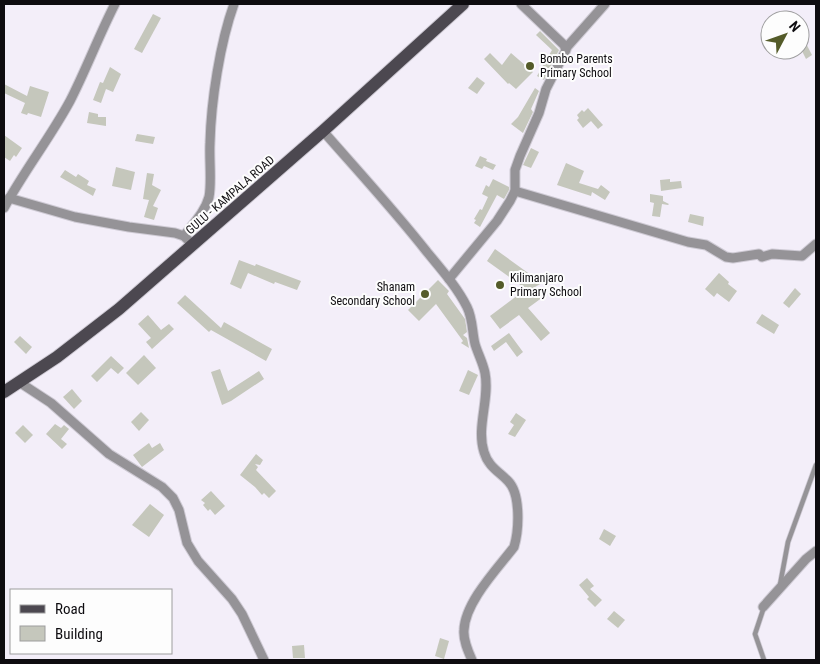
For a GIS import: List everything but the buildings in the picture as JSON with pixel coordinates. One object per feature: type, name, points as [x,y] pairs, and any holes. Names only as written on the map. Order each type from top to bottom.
[{"type":"main road","name":"GULU - KAMPALA ROAD","points":[[4,392],[57,357],[119,309],[323,131],[463,4]]},
{"type":"street","points":[[4,208],[20,178],[46,142],[70,100],[115,4]]},
{"type":"street","points":[[184,236],[202,214],[209,196],[210,143],[215,90],[226,30],[234,4]]},
{"type":"street","points":[[521,4],[566,48]]},
{"type":"street","points":[[449,279],[505,211],[515,190],[515,170],[539,113],[546,89],[566,48],[605,4]]},
{"type":"street","points":[[323,131],[394,212],[449,279],[468,309],[471,319],[475,343],[485,372],[486,381],[482,435],[484,451],[490,466],[508,481],[516,497],[517,538],[514,547],[474,601],[465,620],[464,637],[472,660]]},
{"type":"street","points":[[515,190],[688,242],[706,245],[726,257],[733,258],[759,254],[762,257],[772,254],[802,256],[816,244]]},
{"type":"street","points":[[9,198],[75,217],[184,236],[193,246]]},
{"type":"street","points":[[19,382],[58,410],[92,442],[162,487],[172,498],[179,510],[187,543],[198,561],[232,599],[242,614],[264,660]]},
{"type":"street","points":[[764,607],[806,559],[816,551]]},
{"type":"lane","points":[[764,660],[755,634],[764,607],[780,587],[788,542],[816,465]]},
{"type":"place","name":"Bombo Parents Primary School","points":[[530,66]]},
{"type":"place","name":"Kilimanjaro Primary School","points":[[500,285]]},
{"type":"place","name":"Shanam Secondary School","points":[[425,294]]}]
